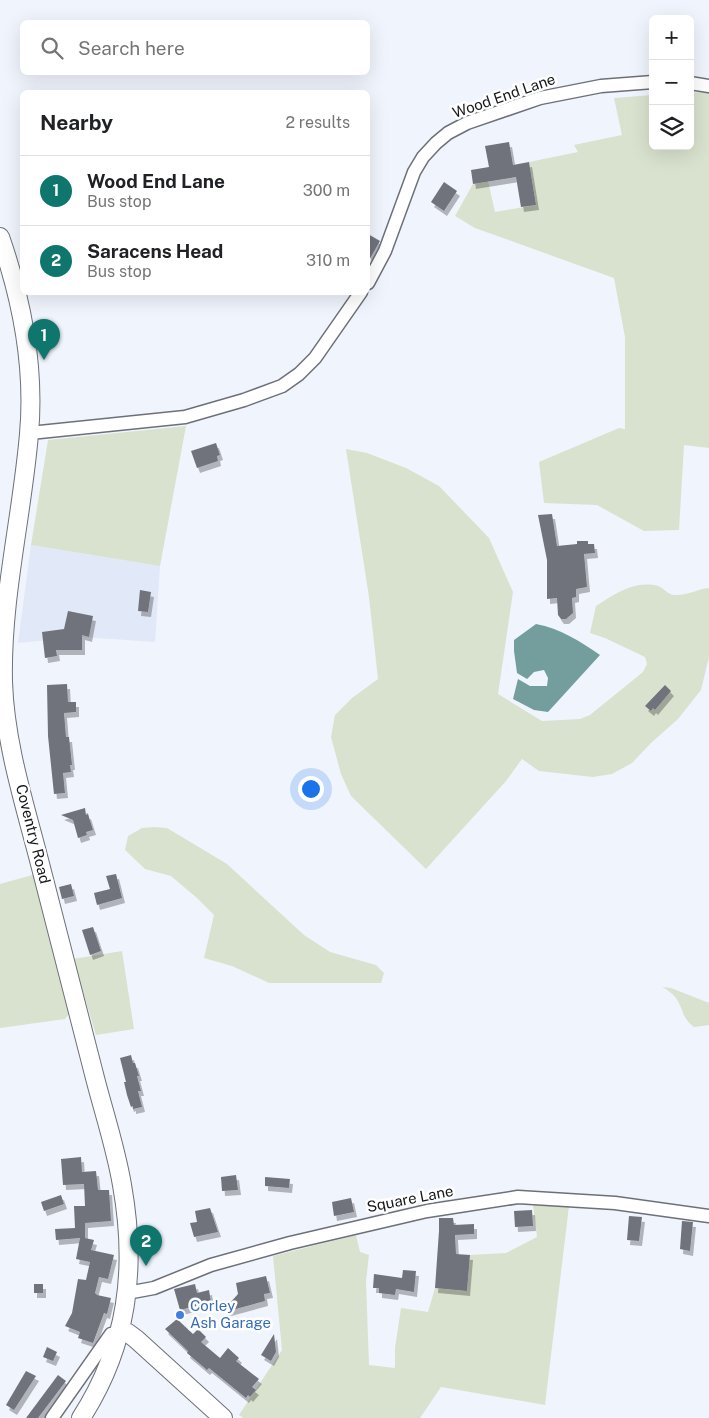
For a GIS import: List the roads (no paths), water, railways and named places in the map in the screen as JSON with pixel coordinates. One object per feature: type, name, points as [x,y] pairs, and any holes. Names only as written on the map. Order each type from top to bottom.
[{"type":"main road","name":"Coventry Road","points":[[0,237],[18,296],[27,344],[30,392],[30,433],[7,607],[3,683],[7,724],[27,813],[121,1182],[129,1250],[127,1292],[121,1332],[99,1387],[81,1418]]},
{"type":"main road","points":[[121,1332],[128,1333],[136,1339],[223,1418]]},
{"type":"street","name":"Wood End Lane","points":[[370,279],[384,251],[414,172],[423,157],[448,132],[466,123],[540,98],[601,86],[649,82]]},
{"type":"street","points":[[694,84],[709,86]]},
{"type":"street","points":[[30,433],[185,417],[244,400],[282,386],[299,374],[315,358],[359,295]]},
{"type":"street","name":"Square Lane","points":[[127,1292],[154,1288],[211,1265],[290,1243],[427,1210],[518,1197],[616,1203],[709,1216]]},
{"type":"street","points":[[52,1418],[111,1334],[121,1332]]},
{"type":"place","name":"Wood End Lane","points":[[44,360]]},
{"type":"place","name":"Saracens Head","points":[[146,1266]]},
{"type":"place","name":"Corley Ash Garage","points":[[180,1315]]}]
